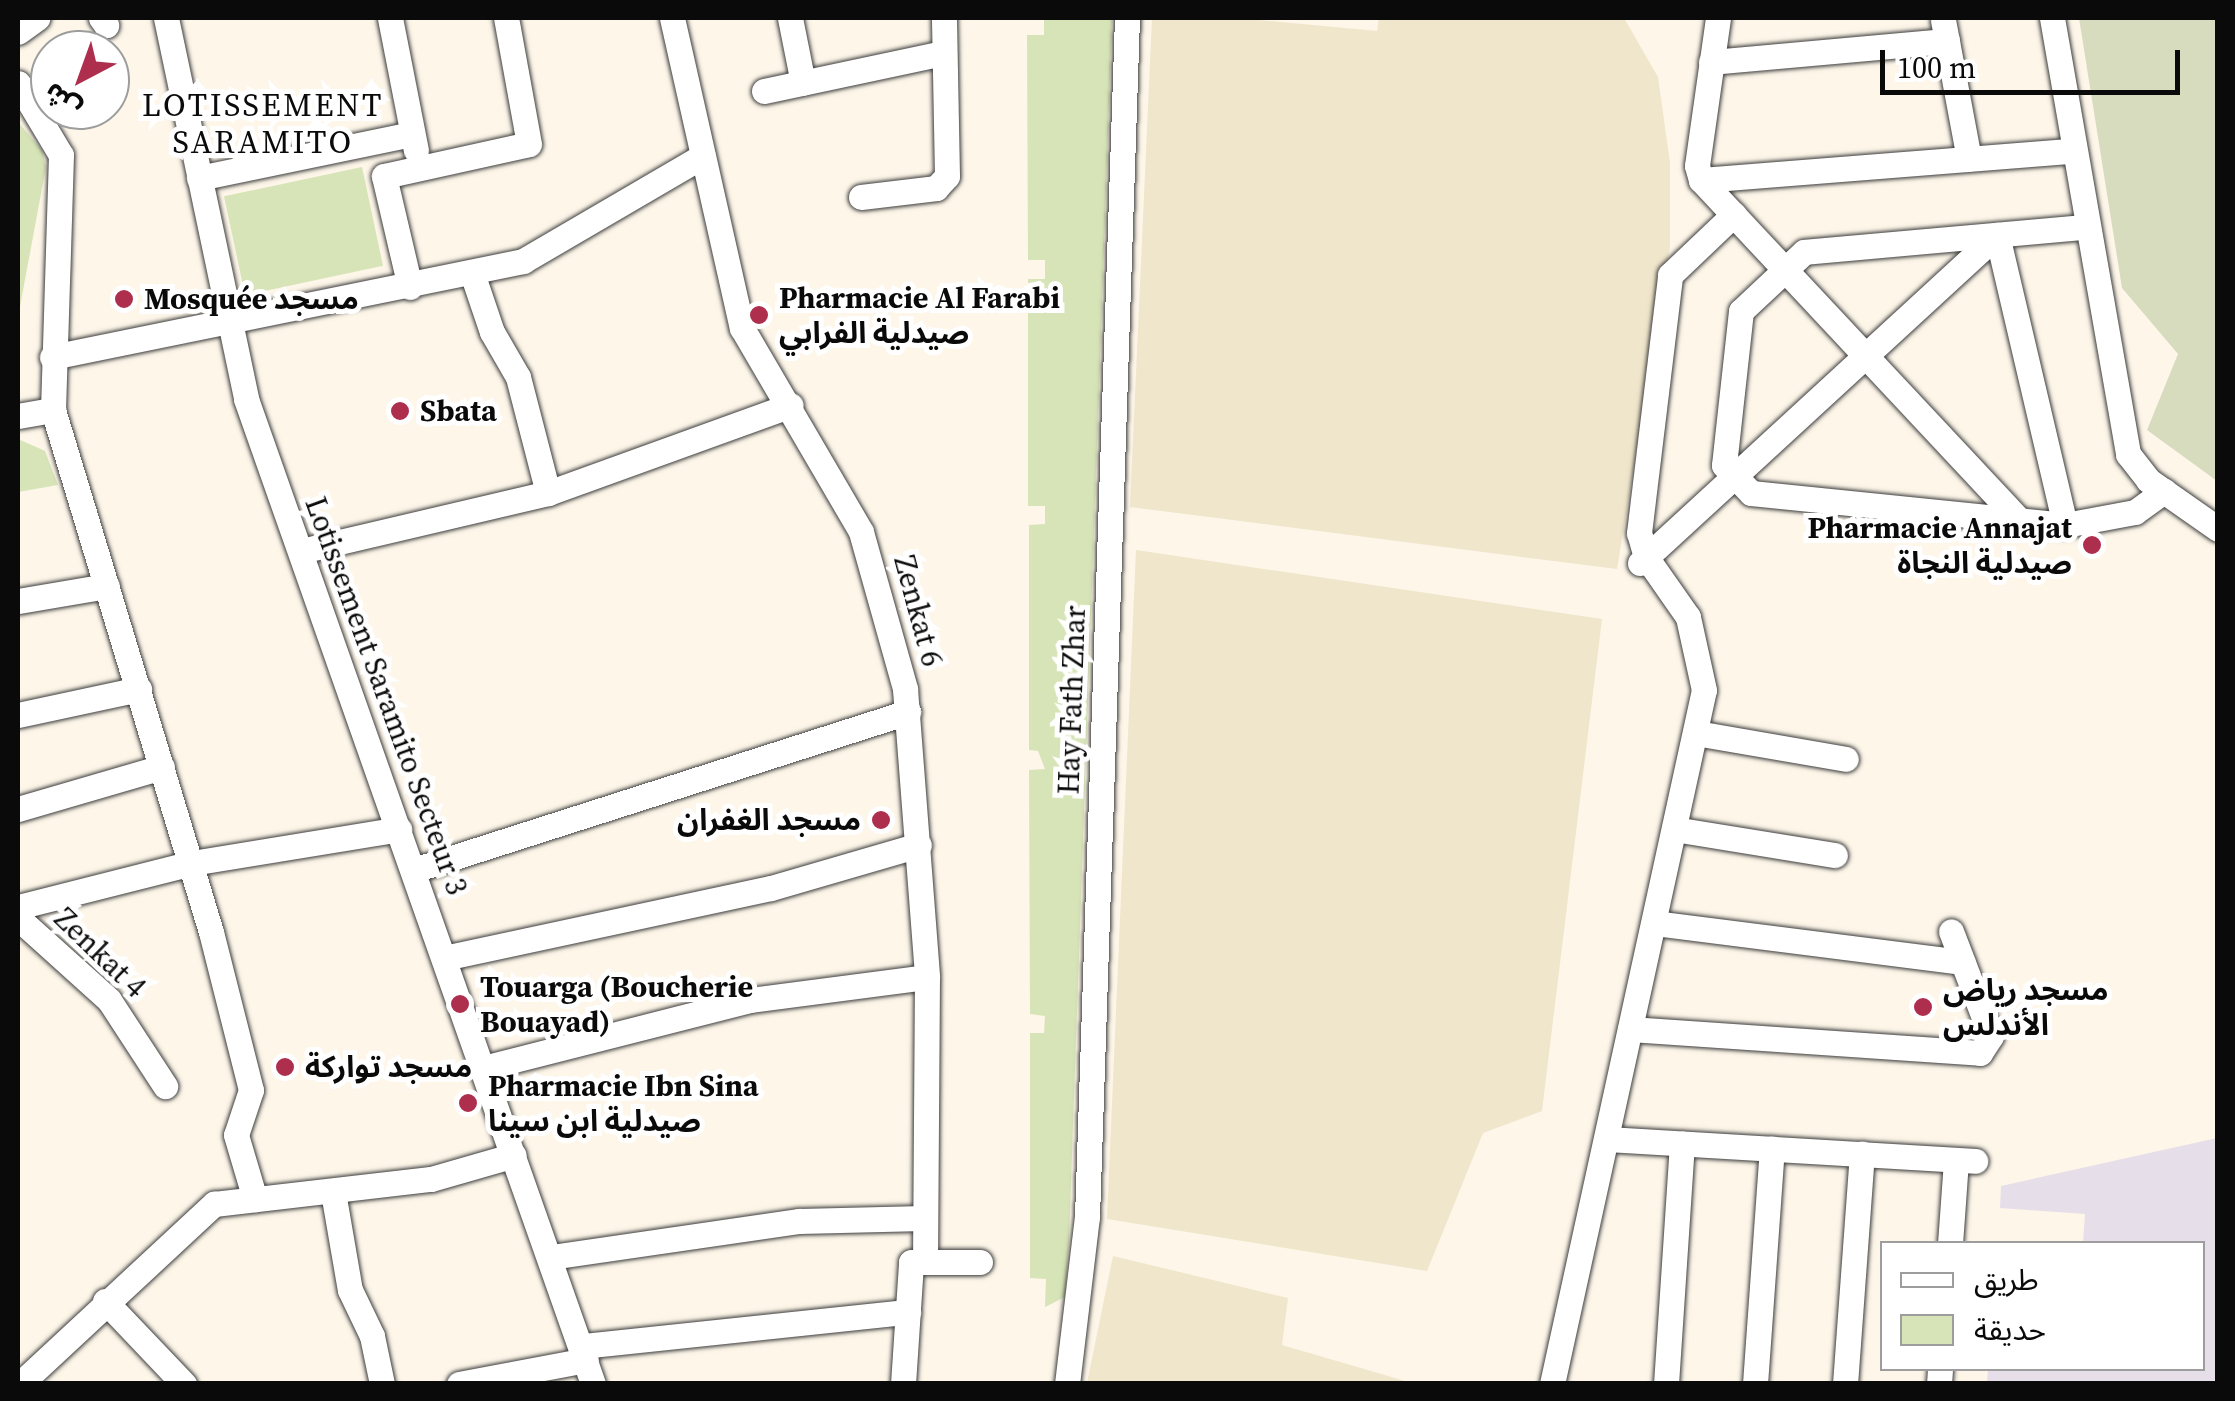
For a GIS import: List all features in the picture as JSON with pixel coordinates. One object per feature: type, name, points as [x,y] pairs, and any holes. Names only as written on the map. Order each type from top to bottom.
[{"type":"street","points":[[18,32],[38,18]]},
{"type":"street","points":[[390,18],[419,169]]},
{"type":"street","points":[[410,287],[384,176],[530,144],[506,18]]},
{"type":"street","name":"Zenkat 6","points":[[672,18],[742,328],[759,366],[791,405],[845,497],[875,567],[908,712],[927,977],[925,1262]]},
{"type":"street","points":[[790,18],[803,82]]},
{"type":"street","points":[[861,197],[936,188],[948,166],[944,18]]},
{"type":"street","name":"Hay Fath Zhar","points":[[1066,1384],[1087,1217],[1127,18]]},
{"type":"street","points":[[1718,18],[1697,166],[1701,180],[2020,521]]},
{"type":"street","points":[[2052,18],[2083,226],[2122,434],[2136,466],[2164,491],[2218,528]]},
{"type":"street","name":"Lotissement Saramito Secteur 3","points":[[172,19],[199,178],[246,399],[587,1363]]},
{"type":"street","points":[[1711,62],[1945,30],[1969,159]]},
{"type":"street","points":[[764,91],[943,53]]},
{"type":"street","points":[[21,95],[54,139],[63,173],[52,357],[53,410],[192,863],[251,1090],[236,1135],[255,1200]]},
{"type":"street","points":[[199,178],[412,134]]},
{"type":"street","points":[[1701,180],[2072,151]]},
{"type":"street","points":[[52,357],[472,274],[542,253],[703,156]]},
{"type":"street","points":[[1552,1384],[1704,690],[1698,644],[1688,618],[1643,560],[1639,532],[1670,275],[1734,214]]},
{"type":"street","points":[[2083,226],[1804,252],[1741,311],[1724,466],[1751,494],[2065,525],[2135,512],[2164,491]]},
{"type":"street","points":[[1643,560],[1997,234]]},
{"type":"street","points":[[1997,234],[2065,525]]},
{"type":"street","points":[[472,274],[492,332],[518,378],[548,493]]},
{"type":"street","points":[[301,551],[548,493],[791,405]]},
{"type":"street","points":[[18,416],[53,410]]},
{"type":"street","points":[[18,601],[107,586]]},
{"type":"street","points":[[18,715],[139,689]]},
{"type":"street","points":[[414,870],[908,712]]},
{"type":"street","points":[[1696,733],[1846,759]]},
{"type":"street","points":[[18,810],[162,767]]},
{"type":"street","points":[[18,908],[192,863],[399,830]]},
{"type":"street","points":[[1674,830],[1835,855]]},
{"type":"street","points":[[444,958],[770,888],[919,845]]},
{"type":"street","points":[[1654,923],[1964,962]]},
{"type":"street","points":[[1630,1029],[1980,1053],[1991,1036],[1952,932]]},
{"type":"street","name":"Zenkat 4","points":[[23,933],[109,1000],[165,1086]]},
{"type":"street","points":[[483,1068],[733,1004],[927,977]]},
{"type":"street","points":[[1606,1139],[1966,1160],[1951,1241]]},
{"type":"street","points":[[1666,1384],[1682,1144]]},
{"type":"street","points":[[1756,1384],[1772,1149]]},
{"type":"street","points":[[1845,1384],[1862,1154]]},
{"type":"street","points":[[20,1384],[199,1213],[255,1200],[431,1180],[514,1155]]},
{"type":"street","points":[[334,1192],[350,1290],[372,1336],[382,1384]]},
{"type":"street","points":[[551,1257],[800,1221],[924,1218]]},
{"type":"street","points":[[903,1384],[911,1262],[980,1262]]},
{"type":"street","points":[[105,1300],[184,1384]]},
{"type":"street","points":[[459,1384],[908,1312]]},
{"type":"shaded area","points":[[1152,18],[1237,18],[1377,31],[1379,18],[1624,18],[1658,77],[1670,163],[1670,246],[1617,569],[1130,507]]},
{"type":"shaded area","points":[[1136,550],[1602,619],[1542,1111],[1483,1133],[1427,1271],[1107,1219]]},
{"type":"shaded area","points":[[2217,1138],[2217,1383],[1987,1383],[1988,1371],[2205,1371],[2205,1241],[2083,1241],[2085,1214],[2000,1208],[2001,1186]]},
{"type":"shaded area","points":[[1113,1256],[1288,1298],[1282,1345],[1412,1383],[1087,1383]]},
{"type":"green space","points":[[1027,18],[1112,18],[1069,1239],[1065,1297],[1045,1307],[1046,1279],[1030,1278],[1030,1033],[1044,1033],[1045,1016],[1030,1014],[1029,770],[1045,769],[1038,751],[1029,750],[1029,525],[1045,524],[1045,506],[1028,506],[1028,279],[1045,279],[1045,260],[1028,260],[1027,35],[1044,35],[1044,19]]},
{"type":"green space","points":[[2079,18],[2217,18],[2217,481],[2147,430],[2178,354],[2122,288]]},
{"type":"green space","points":[[18,122],[42,150],[46,167],[18,317]]},
{"type":"green space","points":[[362,167],[383,266],[245,295],[224,196]]},
{"type":"green space","points":[[18,439],[45,451],[58,485],[18,492]]},
{"type":"place","name":"Mosquée مسجد","points":[[124,299]]},
{"type":"place","name":"Pharmacie Al Farabi صيدلية الفرابي","points":[[759,315]]},
{"type":"place","name":"Sbata","points":[[400,411]]},
{"type":"place","name":"Pharmacie Annajat صيدلية النجاة","points":[[2092,545]]},
{"type":"place","name":"مسجد الغفران","points":[[881,820]]},
{"type":"place","name":"Touarga (Boucherie Bouayad)","points":[[460,1004]]},
{"type":"place","name":"مسجد رياض الأندلس","points":[[1923,1007]]},
{"type":"place","name":"مسجد تواركة","points":[[285,1067]]},
{"type":"place","name":"Pharmacie Ibn Sina صيدلية ابن سينا","points":[[468,1103]]},
{"type":"district","name":"LOTISSEMENT SARAMITO","points":[[263,124]]}]
